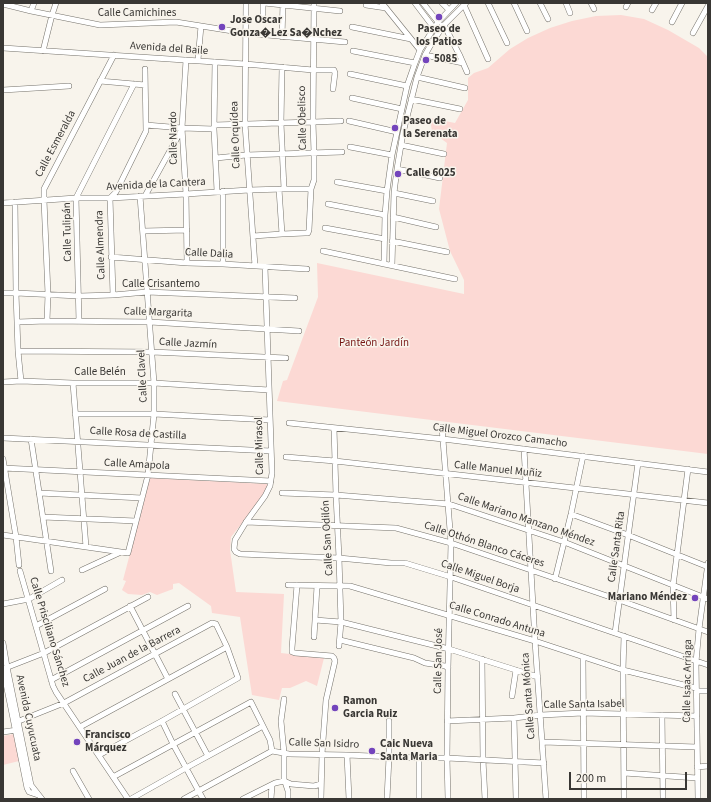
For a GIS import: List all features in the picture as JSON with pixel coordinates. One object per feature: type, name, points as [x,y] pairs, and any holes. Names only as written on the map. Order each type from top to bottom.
[{"type":"street","points":[[31,11],[34,3]]},
{"type":"street","points":[[43,51],[56,3]]},
{"type":"street","name":"Calle Orquídea","points":[[246,3],[246,155],[255,266]]},
{"type":"street","points":[[263,14],[263,3],[314,5],[340,11]]},
{"type":"street","points":[[382,3],[420,50]]},
{"type":"street","points":[[415,3],[437,25],[444,25]]},
{"type":"street","points":[[423,3],[437,25],[433,41]]},
{"type":"street","points":[[442,3],[449,10]]},
{"type":"street","points":[[388,264],[385,239],[387,191],[392,155],[407,86],[414,63],[420,50],[437,25],[456,3]]},
{"type":"street","points":[[488,3],[507,43]]},
{"type":"street","points":[[514,3],[527,31]]},
{"type":"street","points":[[540,3],[548,19]]},
{"type":"street","points":[[566,3],[570,13]]},
{"type":"street","points":[[591,3],[594,9]]},
{"type":"street","points":[[652,10],[656,3]]},
{"type":"street","points":[[672,22],[682,3]]},
{"type":"street","name":"Calle Camichines","points":[[3,4],[100,25],[176,22],[245,33],[345,42]]},
{"type":"street","points":[[282,37],[283,4]]},
{"type":"street","points":[[388,264],[392,241],[396,169],[416,77],[425,55],[433,41],[444,25],[465,4],[488,59]]},
{"type":"street","name":"Calle Obelisco","points":[[282,234],[308,233],[309,230],[311,189],[314,180],[314,5]]},
{"type":"street","points":[[366,5],[386,8]]},
{"type":"street","points":[[693,34],[708,6]]},
{"type":"street","points":[[444,25],[467,72]]},
{"type":"street","points":[[198,60],[201,26]]},
{"type":"street","points":[[352,26],[411,39]]},
{"type":"street","name":"Avenida del Baile","points":[[3,48],[198,60],[313,70],[334,70],[333,88]]},
{"type":"street","points":[[353,51],[414,63]]},
{"type":"street","name":"Calle Esmeralda","points":[[47,321],[48,294],[44,200],[45,186],[114,55]]},
{"type":"street","points":[[425,55],[463,63]]},
{"type":"street","name":"Calle Nardo","points":[[186,60],[182,128],[186,194],[187,263]]},
{"type":"street","points":[[215,62],[214,127],[220,191],[223,264]]},
{"type":"street","points":[[253,236],[282,234],[282,67]]},
{"type":"street","name":"Calle Almendra","points":[[113,295],[110,198],[116,192],[146,131],[145,69]]},
{"type":"street","points":[[350,74],[407,86]]},
{"type":"street","points":[[416,77],[465,88]]},
{"type":"street","points":[[100,81],[145,85]]},
{"type":"street","name":"Calle Tulipán","points":[[79,322],[76,198],[134,84]]},
{"type":"street","points":[[3,90],[69,86]]},
{"type":"street","points":[[352,98],[402,109]]},
{"type":"street","points":[[411,99],[460,109]]},
{"type":"street","points":[[349,121],[397,132]]},
{"type":"street","points":[[146,125],[182,128],[245,124],[341,122]]},
{"type":"street","points":[[143,196],[182,128]]},
{"type":"street","points":[[401,145],[444,154]]},
{"type":"street","points":[[350,147],[392,155]]},
{"type":"street","points":[[216,158],[282,153],[342,152]]},
{"type":"street","points":[[396,169],[440,178]]},
{"type":"street","points":[[337,182],[387,191]]},
{"type":"street","name":"Avenida de la Cantera","points":[[3,203],[220,191],[311,189]]},
{"type":"street","points":[[394,193],[434,201]]},
{"type":"street","name":"Calle Clavel","points":[[122,552],[128,553],[148,475],[154,414],[154,383],[143,231],[143,196]]},
{"type":"street","points":[[15,202],[16,293],[18,352],[21,381]]},
{"type":"street","points":[[328,204],[385,215]]},
{"type":"street","points":[[393,217],[436,227]]},
{"type":"street","points":[[325,228],[385,239]]},
{"type":"street","points":[[143,231],[187,230]]},
{"type":"street","points":[[392,241],[447,252]]},
{"type":"street","points":[[323,251],[455,279]]},
{"type":"street","name":"Calle Dalia","points":[[111,257],[187,263],[307,269]]},
{"type":"street","name":"Calle Mirasol","points":[[236,552],[234,549],[235,540],[265,496],[271,481],[272,465],[269,357],[265,267]]},
{"type":"street","name":"Calle Crisantemo","points":[[3,293],[79,296],[147,292],[295,298]]},
{"type":"street","name":"Calle Margarita","points":[[17,322],[150,322],[299,331]]},
{"type":"street","name":"Calle Jazmín","points":[[18,352],[152,352],[286,358]]},
{"type":"street","name":"Calle Belén","points":[[3,382],[154,383],[269,390]]},
{"type":"street","points":[[73,383],[86,546]]},
{"type":"street","points":[[75,414],[154,414],[270,420]]},
{"type":"street","name":"Calle Miguel Orozco Camacho","points":[[290,423],[443,439],[708,472]]},
{"type":"street","name":"Calle San José","points":[[442,427],[451,543],[447,721],[448,799]]},
{"type":"street","name":"Calle San Odilón","points":[[334,428],[340,558],[341,622],[339,646]]},
{"type":"street","name":"Calle Rosa de Castilla","points":[[3,438],[271,451]]},
{"type":"street","points":[[31,439],[51,571]]},
{"type":"street","name":"Calle Santa Mónica","points":[[524,449],[546,799]]},
{"type":"street","points":[[555,579],[583,456]]},
{"type":"street","name":"Calle Manuel Muñiz","points":[[286,457],[335,461],[708,503]]},
{"type":"street","name":"Calle Prisciliano Sánchez","points":[[3,459],[16,537],[19,568],[51,680],[56,692],[129,799]]},
{"type":"street","name":"Calle Santa Rita","points":[[615,633],[638,463]]},
{"type":"street","name":"Calle Amapola","points":[[4,468],[271,481]]},
{"type":"street","points":[[674,620],[673,586],[688,469]]},
{"type":"street","points":[[39,493],[142,498]]},
{"type":"street","name":"Calle Mariano Manzano Méndez","points":[[282,493],[336,495],[449,504],[564,542],[705,598]]},
{"type":"street","points":[[571,514],[708,566]]},
{"type":"street","points":[[43,517],[136,521]]},
{"type":"street","name":"Calle Othón Blanco Cáceres","points":[[246,522],[392,528],[451,543],[708,632]]},
{"type":"street","points":[[3,535],[122,552]]},
{"type":"street","points":[[82,570],[122,552]]},
{"type":"street","name":"Calle Miguel Borja","points":[[236,552],[240,554],[340,558],[405,563],[451,577],[708,666]]},
{"type":"street","name":"Calle Isaac Arriaga","points":[[698,799],[696,662],[708,566]]},
{"type":"street","points":[[3,604],[29,599],[62,580]]},
{"type":"street","name":"Calle Conrado Antuna","points":[[288,585],[350,586],[623,670],[696,690],[708,691]]},
{"type":"street","points":[[297,585],[292,652],[332,656],[335,661],[326,700],[322,754],[321,799]]},
{"type":"street","points":[[314,637],[317,586]]},
{"type":"street","points":[[36,626],[105,589]]},
{"type":"street","points":[[4,669],[44,653],[130,606],[148,598]]},
{"type":"street","points":[[130,606],[168,679]]},
{"type":"street","points":[[51,680],[188,606]]},
{"type":"street","points":[[316,620],[341,622],[448,649],[538,677]]},
{"type":"street","name":"Calle Juan de la Barrera","points":[[17,723],[64,703],[155,653],[215,623],[227,647]]},
{"type":"street","points":[[624,636],[624,799]]},
{"type":"street","points":[[340,640],[414,658],[425,664],[445,666],[448,668]]},
{"type":"street","name":"Avenida Cuyucuata","points":[[3,643],[4,669],[18,730],[31,784],[40,797]]},
{"type":"street","points":[[80,727],[227,647],[238,678],[99,755]]},
{"type":"street","points":[[583,657],[584,799]]},
{"type":"street","points":[[482,659],[485,799]]},
{"type":"street","points":[[512,696],[516,670]]},
{"type":"street","points":[[175,694],[208,756]]},
{"type":"street","points":[[3,700],[11,698]]},
{"type":"street","points":[[284,699],[278,752],[284,781],[288,791],[288,799]]},
{"type":"street","points":[[113,777],[251,702],[270,740],[278,752]]},
{"type":"street","name":"Calle Santa Isabel","points":[[447,721],[514,718],[583,712],[697,716]]},
{"type":"street","points":[[662,715],[663,799]]},
{"type":"street","points":[[514,718],[516,799]]},
{"type":"street","points":[[162,721],[203,799]]},
{"type":"street","points":[[387,799],[390,757],[389,721]]},
{"type":"street","points":[[129,799],[264,726]]},
{"type":"street","points":[[3,732],[18,730]]},
{"type":"street","points":[[543,742],[697,747]]},
{"type":"street","points":[[184,799],[278,752]]},
{"type":"street","name":"Calle San Isidro","points":[[278,752],[544,763]]},
{"type":"street","points":[[347,755],[349,799]]},
{"type":"street","points":[[419,758],[419,799]]},
{"type":"street","points":[[697,766],[708,766]]},
{"type":"street","points":[[73,771],[90,799]]},
{"type":"street","points":[[624,773],[697,778]]},
{"type":"street","points":[[243,799],[284,781],[299,785],[314,786],[321,784]]},
{"type":"street","points":[[271,799],[272,785]]},
{"type":"green space","name":"Panteón Jardín","points":[[621,15],[644,19],[668,30],[699,48],[708,57],[708,454],[277,401],[283,381],[287,380],[318,297],[317,263],[464,294],[464,280],[450,251],[439,209],[447,143],[432,132],[430,118],[455,123],[468,100],[468,78],[474,73],[488,68],[510,49],[528,38],[550,28],[572,21],[596,16]]},
{"type":"green space","points":[[150,478],[268,484],[262,498],[231,537],[230,550],[236,592],[284,594],[281,653],[324,658],[317,686],[306,681],[290,688],[282,688],[279,700],[252,695],[240,617],[212,613],[211,606],[179,583],[173,584],[173,589],[157,595],[150,592],[142,595],[128,594],[122,590],[126,581],[123,580]]},
{"type":"green space","points":[[14,734],[19,761],[3,765],[3,736]]},
{"type":"place","name":"Paseo de los Patios","points":[[439,17]]},
{"type":"place","name":"Jose Oscar Gonza�Lez Sa�Nchez","points":[[222,27]]},
{"type":"place","name":"5085","points":[[426,60]]},
{"type":"place","name":"Paseo de la Serenata","points":[[395,128]]},
{"type":"place","name":"Calle 6025","points":[[398,174]]},
{"type":"place","name":"Mariano Méndez","points":[[695,598]]},
{"type":"place","name":"Ramon Garcia Ruiz","points":[[335,708]]},
{"type":"place","name":"Francisco Márquez","points":[[77,742]]},
{"type":"place","name":"Caic Nueva Santa Maria","points":[[372,751]]}]
